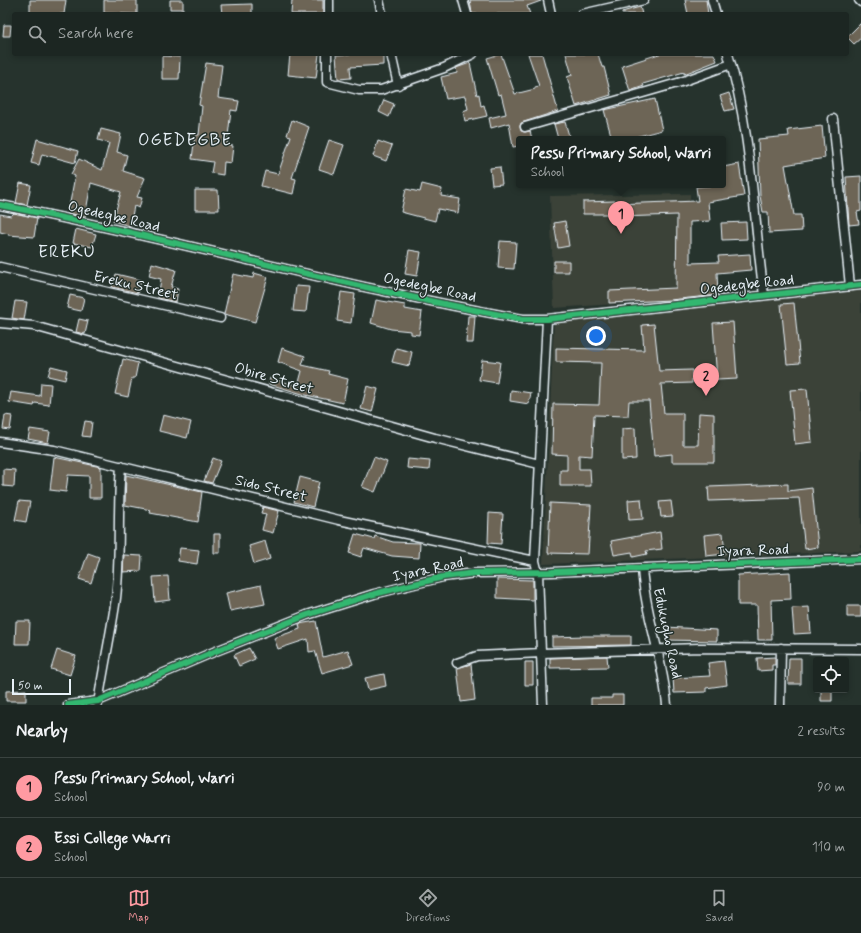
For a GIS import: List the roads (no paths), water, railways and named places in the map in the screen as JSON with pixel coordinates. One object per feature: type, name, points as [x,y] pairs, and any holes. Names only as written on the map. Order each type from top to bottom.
[{"type":"street","points":[[329,12],[330,0]]},
{"type":"street","points":[[379,0],[382,12]]},
{"type":"street","points":[[463,0],[466,12]]},
{"type":"street","points":[[548,0],[551,12]]},
{"type":"street","points":[[591,12],[644,0]]},
{"type":"street","points":[[712,0],[715,12]]},
{"type":"street","points":[[327,56],[326,79],[329,84],[359,90],[381,90],[398,85],[444,68],[469,56]]},
{"type":"street","points":[[391,56],[398,85]]},
{"type":"street","points":[[729,56],[745,122],[756,240],[764,295]]},
{"type":"street","points":[[525,127],[681,82],[731,64]]},
{"type":"street","points":[[833,119],[850,286]]},
{"type":"street","name":"Ogedegbe Road","points":[[0,205],[82,221],[339,280],[523,319],[547,319],[861,285]]},
{"type":"street","name":"Ereku Street","points":[[0,267],[220,318]]},
{"type":"street","points":[[543,705],[538,572],[535,561],[547,319]]},
{"type":"street","name":"Obire Street","points":[[0,323],[34,326],[435,438],[539,464]]},
{"type":"street","name":"Sido Street","points":[[0,442],[54,450],[339,520],[535,561]]},
{"type":"street","points":[[98,703],[116,599],[119,543],[117,511],[120,466]]},
{"type":"street","name":"Iyara Road","points":[[68,705],[98,703],[216,651],[307,615],[374,594],[443,577],[475,573],[538,572],[861,559]]},
{"type":"street","name":"Edukugho Road","points":[[642,568],[643,587],[664,672],[667,705]]},
{"type":"street","points":[[780,705],[782,648]]},
{"type":"street","points":[[457,663],[477,656],[542,653],[658,649],[861,649]]},
{"type":"place","name":"Pessu Primary School, Warri","points":[[621,234]]},
{"type":"place","name":"Essi College Warri","points":[[706,396]]},
{"type":"district","name":"OGEDEGBE","points":[[185,139]]},
{"type":"district","name":"EREKU","points":[[67,251]]}]
